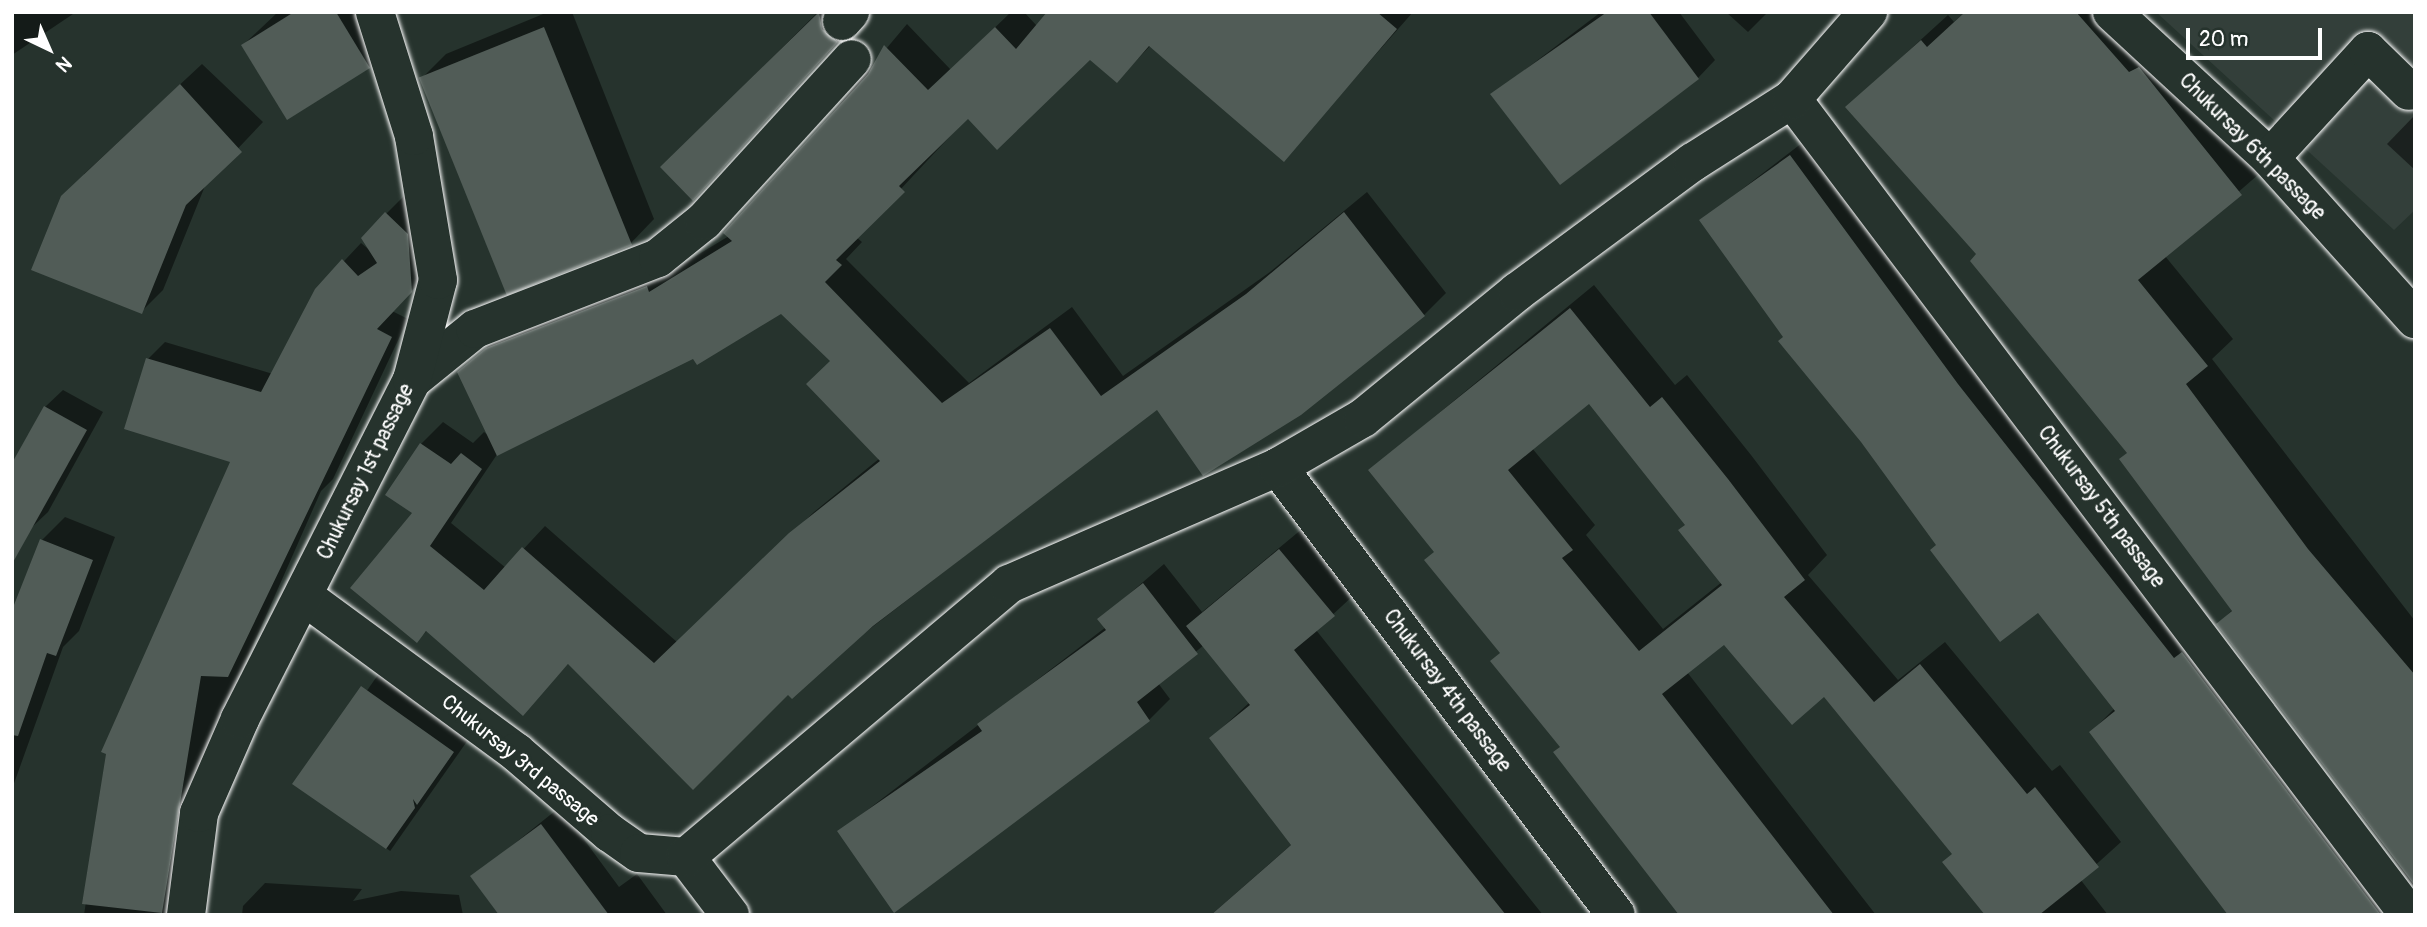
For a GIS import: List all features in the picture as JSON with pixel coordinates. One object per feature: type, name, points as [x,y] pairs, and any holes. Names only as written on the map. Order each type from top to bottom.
[{"type":"street","name":"Chukursay 1st passage","points":[[186,915],[199,813],[240,719],[304,597],[411,380],[438,280],[414,136],[375,12]]},
{"type":"street","points":[[730,915],[686,857],[1009,584],[1278,467],[1363,418],[1539,276],[1693,162],[1792,99],[1868,12]]},
{"type":"street","name":"Chukursay 6th passage","points":[[2112,12],[2270,158],[2415,319]]},
{"type":"street","points":[[2270,158],[2368,51],[2409,91]]},
{"type":"street","points":[[411,380],[475,329],[658,258],[704,221],[852,59]]},
{"type":"street","name":"Chukursay 5th passage","points":[[1792,99],[2409,915]]},
{"type":"street","name":"Chukursay 4th passage","points":[[1278,467],[1616,915]]},
{"type":"street","name":"Chukursay 3rd passage","points":[[304,597],[516,752],[639,853],[686,857]]},
{"type":"shaded area","points":[[2156,12],[2415,12],[2415,210],[2394,230]]},
{"type":"building","points":[[294,12],[336,12],[370,68],[287,120],[241,45]]},
{"type":"building","points":[[819,12],[822,29],[838,42],[693,201],[660,167]]},
{"type":"building","points":[[1047,12],[1377,12],[1397,29],[1284,162],[1149,46],[1117,83],[1090,60],[997,150],[968,119],[899,186],[905,192],[836,260],[842,265],[825,282],[942,403],[1050,328],[1101,396],[1246,294],[1344,212],[1425,316],[1301,415],[1203,476],[1157,410],[873,626],[792,699],[788,695],[693,790],[568,664],[523,716],[426,631],[417,643],[350,588],[412,513],[385,495],[420,443],[451,464],[461,453],[482,469],[430,546],[484,590],[522,547],[654,663],[789,533],[880,461],[806,384],[830,361],[781,314],[697,365],[693,359],[497,456],[457,372],[486,348],[647,286],[649,292],[732,241],[723,233],[868,74],[884,45],[928,90],[995,27],[1016,49]]},
{"type":"building","points":[[1607,12],[1649,12],[1699,79],[1560,185],[1490,94]]},
{"type":"building","points":[[1965,12],[2076,12],[2129,72],[2139,67],[2242,195],[2138,280],[2208,366],[2186,384],[2308,549],[2415,675],[2415,886],[2216,624],[2232,611],[2119,459],[2127,453],[1970,261],[1976,254],[1845,107],[1921,40],[1927,47]]},
{"type":"building","points":[[544,27],[632,245],[507,295],[419,78]]},
{"type":"building","points":[[180,84],[242,152],[186,205],[142,314],[31,270],[61,196]]},
{"type":"building","points":[[1790,155],[1958,384],[2174,658],[2182,652],[2381,915],[2228,915],[2089,732],[2115,711],[2038,613],[2000,642],[1930,550],[1936,545],[1861,442],[1778,341],[1783,337],[1699,220]]},
{"type":"building","points":[[385,212],[408,234],[412,292],[377,329],[392,337],[228,677],[201,676],[162,913],[82,904],[106,754],[101,752],[230,462],[124,429],[146,358],[261,392],[315,289],[342,259],[358,276],[377,263],[361,238]]},
{"type":"building","points":[[1570,308],[1650,407],[1662,397],[1728,479],[1805,580],[1784,597],[1874,702],[1920,664],[2027,794],[2035,787],[2099,867],[2039,915],[1985,915],[1942,862],[1952,854],[1824,697],[1792,725],[1724,645],[1662,694],[1834,915],[1679,915],[1553,752],[1560,747],[1490,661],[1500,653],[1424,560],[1434,552],[1368,470]],"holes":[[[1589,404],[1685,525],[1678,530],[1722,585],[1639,651],[1562,558],[1573,550],[1508,470]]]},
{"type":"building","points":[[44,406],[87,430],[12,564],[12,463]]},
{"type":"building","points":[[40,539],[93,560],[56,656],[47,653],[18,736],[12,735],[12,610]]},
{"type":"building","points":[[1279,549],[1335,616],[1294,650],[1506,915],[1211,915],[1291,845],[1209,738],[1250,705],[1186,626]]},
{"type":"building","points":[[1143,583],[1198,654],[1137,702],[1150,721],[894,913],[837,831],[982,731],[977,724],[1106,630],[1097,619]]},
{"type":"building","points":[[361,686],[454,752],[417,805],[413,799],[415,808],[386,849],[292,784]]},
{"type":"building","points":[[541,824],[609,915],[499,915],[470,876]]}]
